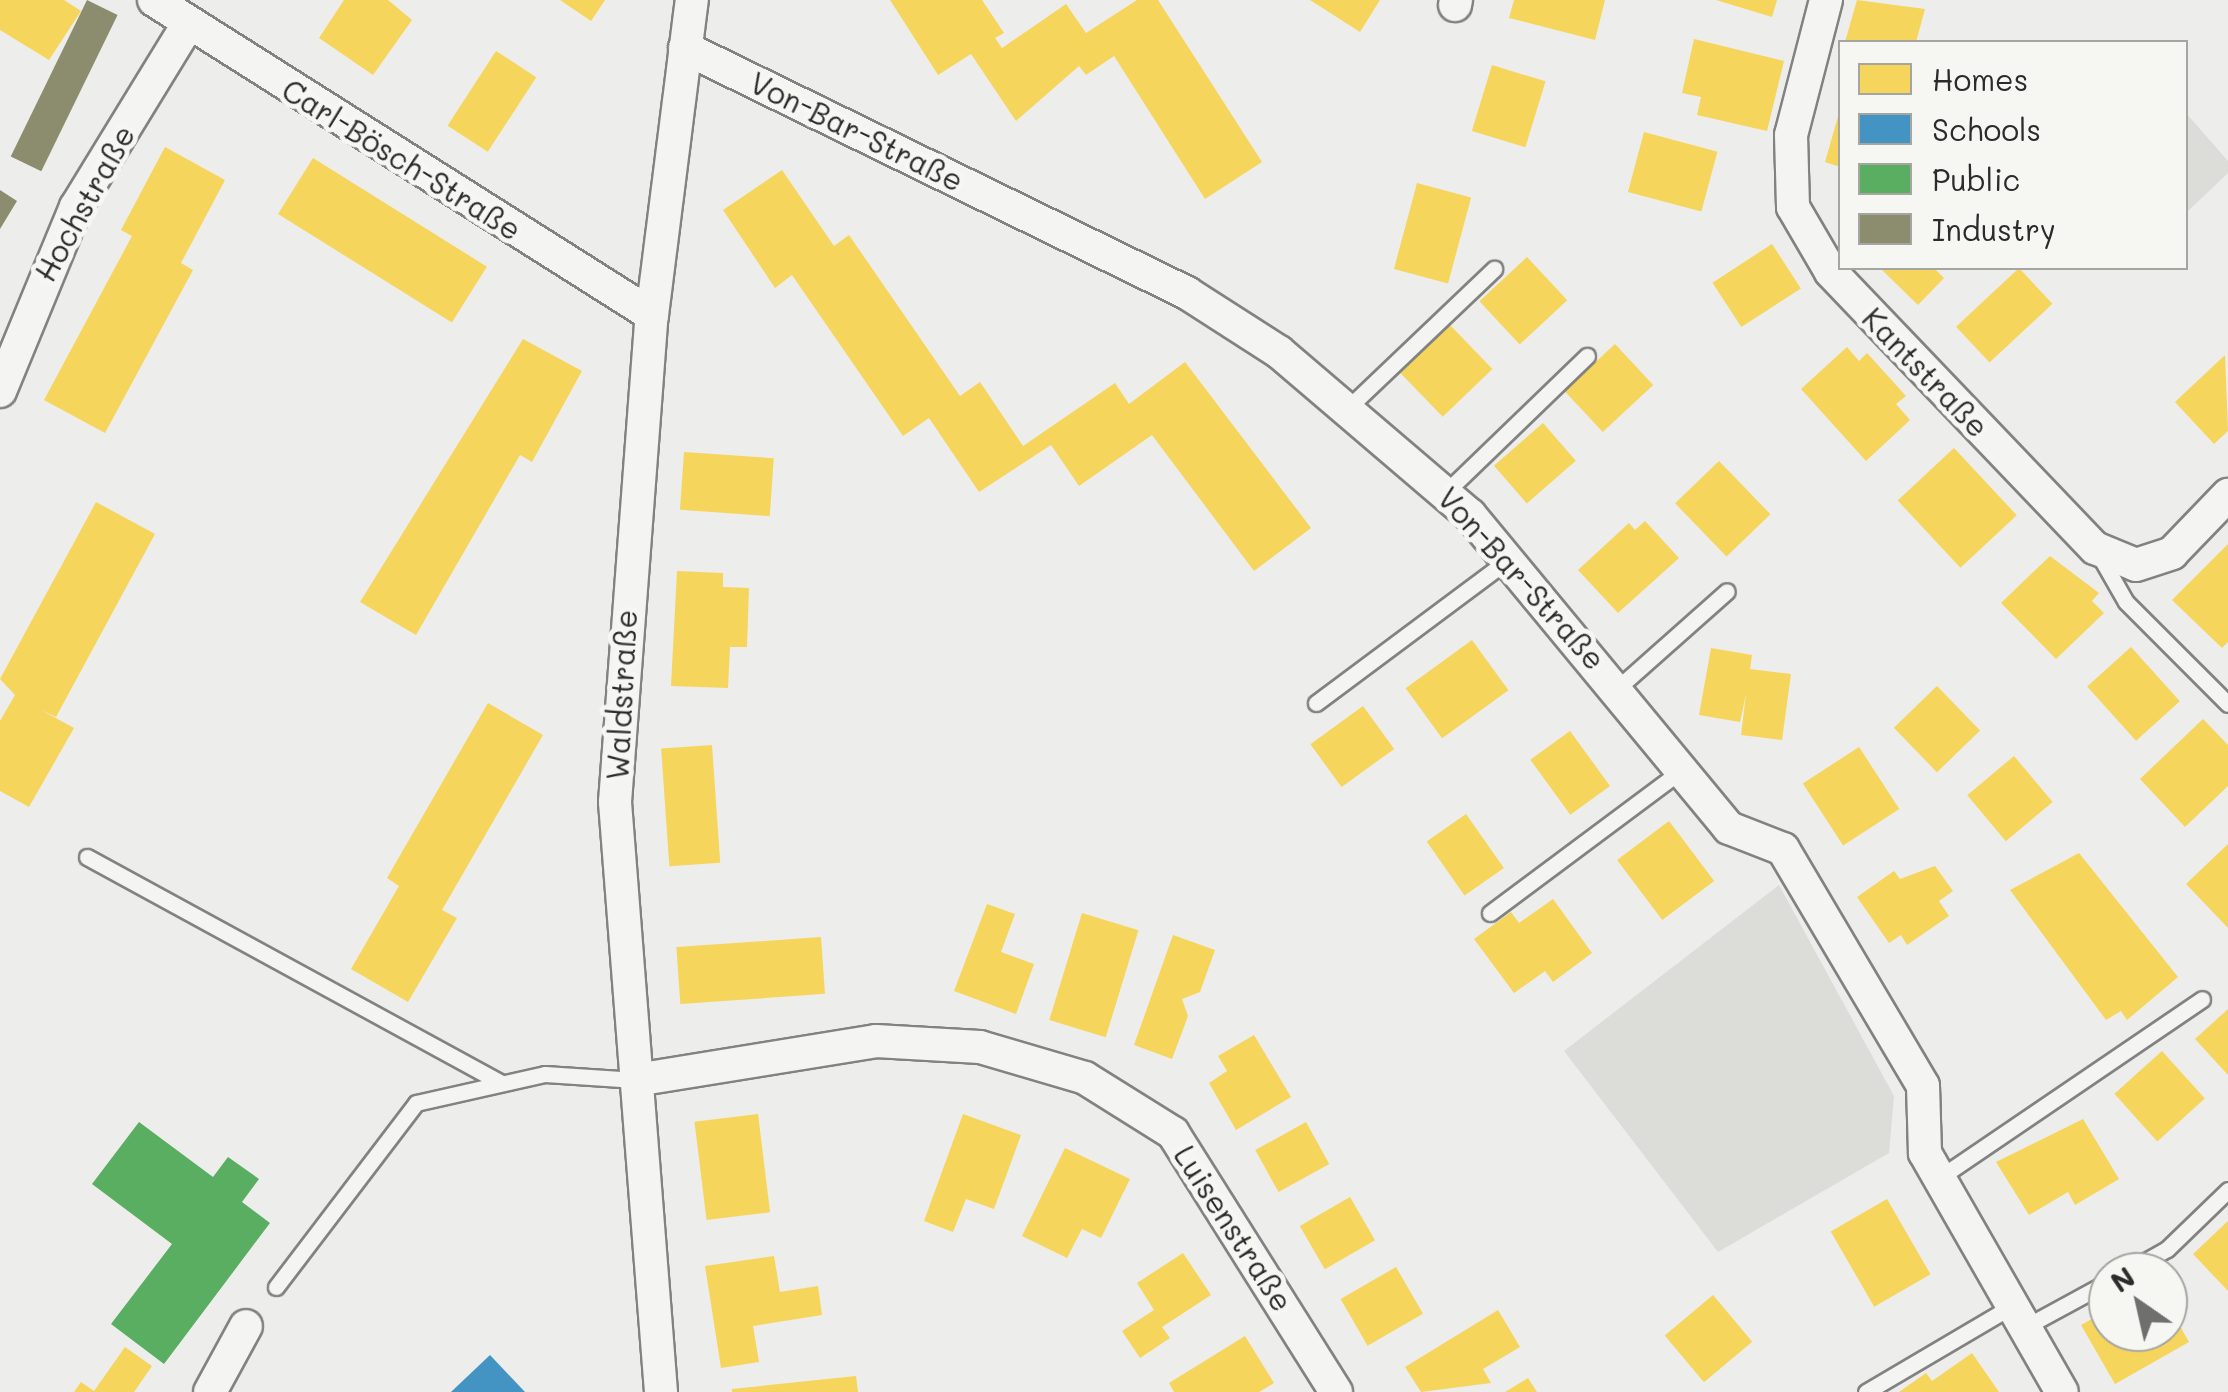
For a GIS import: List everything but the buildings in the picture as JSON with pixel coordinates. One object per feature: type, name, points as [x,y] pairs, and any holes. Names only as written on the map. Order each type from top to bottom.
[{"type":"street","name":"Carl-Bösch-Straße","points":[[154,0],[652,316]]},
{"type":"street","name":"Waldstraße","points":[[661,1392],[615,802],[652,316],[692,0]]},
{"type":"street","name":"Kantstraße","points":[[1826,0],[1791,135],[1793,208],[1831,272],[2095,548],[2136,564],[2172,553],[2228,496]]},
{"type":"street","name":"Hochstraße","points":[[0,392],[76,206],[188,24]]},
{"type":"street","name":"Von-Bar-Straße","points":[[685,48],[1187,293],[1348,408],[1446,492],[1510,558],[1619,687],[1728,828],[1783,849],[1923,1086],[1924,1153],[2062,1392]]},
{"type":"street","name":"Luisenstraße","points":[[636,1080],[876,1041],[980,1047],[1085,1078],[1173,1133],[1336,1392]]},
{"type":"street","points":[[210,1392],[246,1326]]},
{"type":"lane","points":[[1348,408],[1494,269]]},
{"type":"lane","points":[[1446,492],[1587,356]]},
{"type":"lane","name":"Kantstraße","points":[[2095,548],[2126,602],[2228,704]]},
{"type":"lane","points":[[1316,703],[1510,558]]},
{"type":"lane","points":[[1619,687],[1727,591]]},
{"type":"lane","points":[[1490,913],[1683,770]]},
{"type":"lane","points":[[86,856],[500,1082]]},
{"type":"lane","points":[[1939,1178],[2202,999]]},
{"type":"lane","points":[[276,1287],[416,1103],[545,1074],[636,1080]]},
{"type":"lane","points":[[2163,1252],[2228,1190]]},
{"type":"lane","points":[[1866,1392],[2018,1316],[2088,1290]]},
{"type":"shaded area","points":[[2188,115],[2228,161],[2228,173],[2188,211]]},
{"type":"shaded area","points":[[1779,885],[1894,1096],[1889,1153],[1718,1252],[1564,1051]]}]
